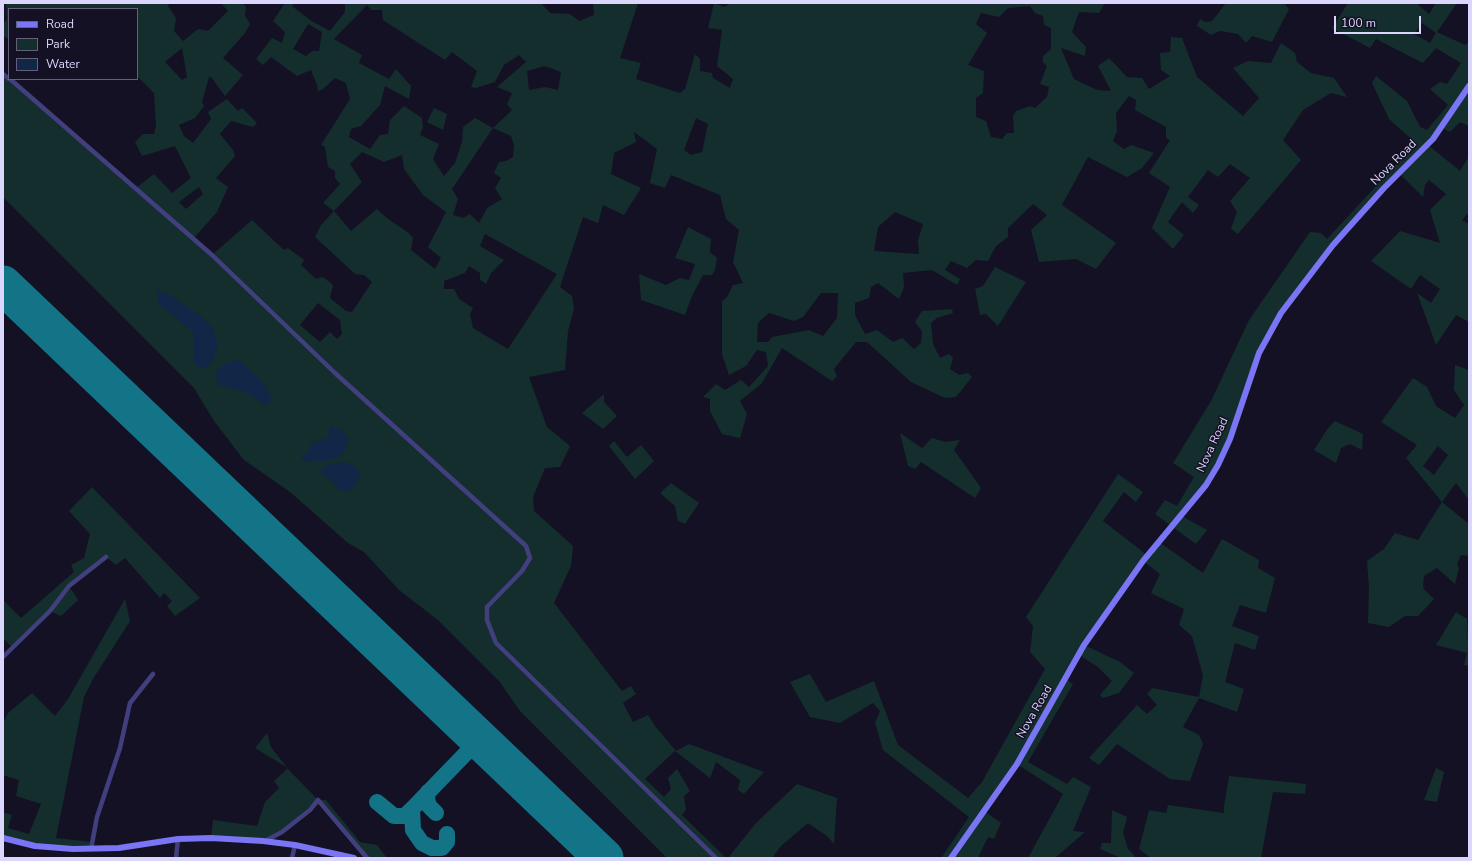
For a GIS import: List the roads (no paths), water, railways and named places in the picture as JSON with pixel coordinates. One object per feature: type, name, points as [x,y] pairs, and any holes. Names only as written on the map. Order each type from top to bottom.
[{"type":"street","points":[[10,80],[212,255],[335,373],[526,546],[530,558],[522,571],[487,607],[487,620],[496,643],[716,858]]},
{"type":"street","name":"Nova Road","points":[[951,858],[1017,764],[1084,645],[1143,560],[1206,485],[1218,465],[1230,439],[1259,353],[1281,313],[1332,245],[1384,188],[1433,140],[1469,86]]},
{"type":"street","points":[[3,657],[50,611],[69,586],[106,557]]},
{"type":"street","points":[[91,849],[97,817],[120,748],[130,703],[153,674]]},
{"type":"street","points":[[263,842],[282,832],[310,810],[318,800],[368,858]]},
{"type":"street","points":[[3,838],[35,846],[91,849],[119,848],[178,839],[211,838],[295,845],[354,858]]},
{"type":"street","points":[[176,858],[178,839]]},
{"type":"street","points":[[292,858],[295,845]]},
{"type":"water","points":[[157,290],[167,293],[201,316],[212,327],[218,344],[213,361],[205,369],[194,364],[194,333],[157,302]]},
{"type":"water","points":[[238,360],[257,376],[266,387],[272,400],[265,405],[247,393],[217,384],[216,372],[224,364]]},
{"type":"water","points":[[330,426],[341,429],[349,440],[343,454],[336,458],[322,461],[307,462],[300,458],[308,452],[311,443],[328,438]]},
{"type":"water","points":[[344,462],[354,465],[360,473],[357,484],[348,491],[339,490],[331,480],[321,474],[321,469],[330,464]]}]
